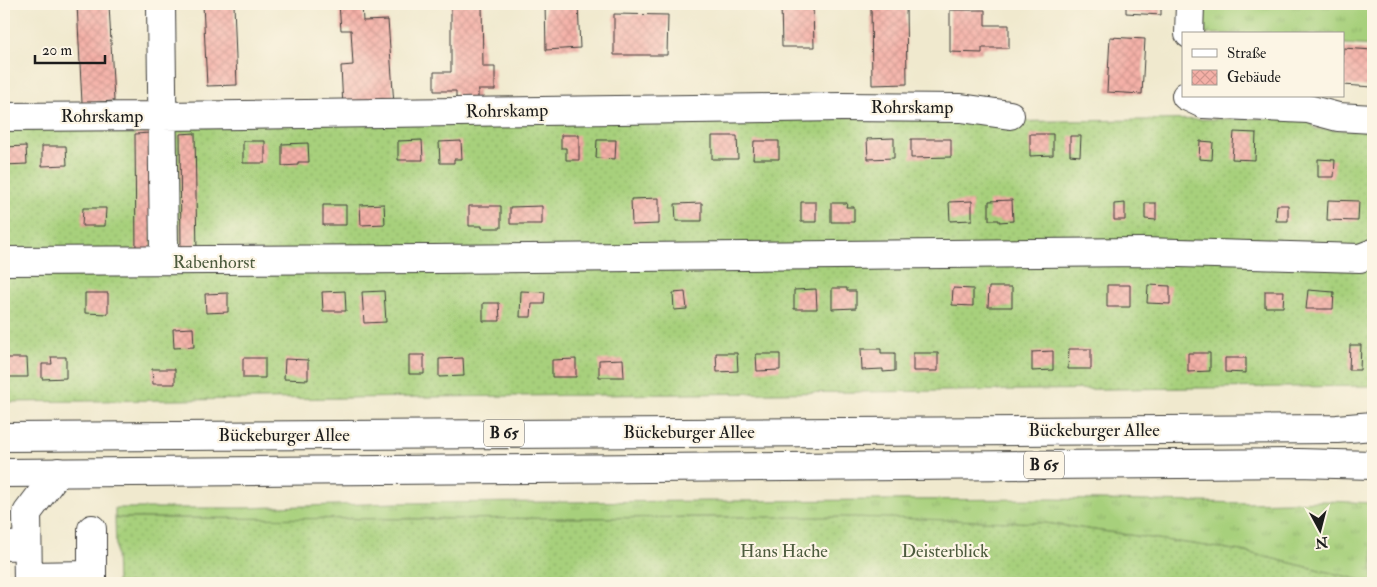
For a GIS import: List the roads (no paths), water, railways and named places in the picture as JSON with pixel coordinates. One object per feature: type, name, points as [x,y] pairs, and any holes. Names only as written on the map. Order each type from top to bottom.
[{"type":"main road","points":[[161,4],[164,251]]},
{"type":"main road","points":[[1189,32],[1190,4]]},
{"type":"main road","points":[[1190,98],[1203,104],[1308,108],[1338,117],[1373,119]]},
{"type":"main road","name":"Rohrskamp","points":[[4,116],[162,116],[832,107],[962,108],[1010,115]]},
{"type":"main road","points":[[4,261],[1142,252],[1360,258],[1373,253]]},
{"type":"main road","name":"Bückeburger Allee","points":[[4,436],[1337,429],[1373,426]]},
{"type":"main road","name":"Bückeburger Allee","points":[[4,473],[1298,463],[1373,465]]},
{"type":"main road","points":[[58,472],[27,513],[16,546],[28,580],[92,579],[92,529]]},
{"type":"park label","name":"Rabenhorst","points":[[214,262]]},
{"type":"park label","name":"Hans Hache","points":[[784,551]]},
{"type":"park label","name":"Deisterblick","points":[[945,551]]}]
